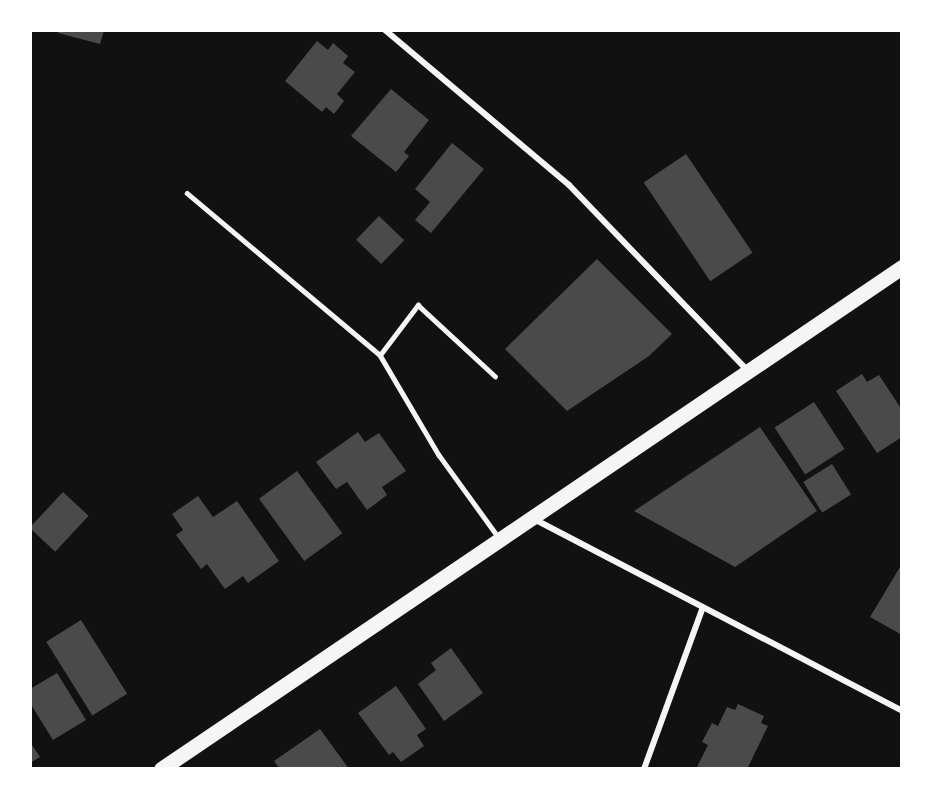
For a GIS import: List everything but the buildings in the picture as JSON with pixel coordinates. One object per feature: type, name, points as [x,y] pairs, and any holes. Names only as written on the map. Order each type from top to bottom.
[{"type":"main road","points":[[162,769],[902,267]]},
{"type":"street","points":[[385,30],[569,185],[748,371]]},
{"type":"street","points":[[532,518],[902,711]]},
{"type":"street","points":[[644,769],[703,608]]},
{"type":"lane","points":[[187,193],[380,355],[439,455],[501,540]]},
{"type":"lane","points":[[380,355],[418,305],[495,376]]}]
